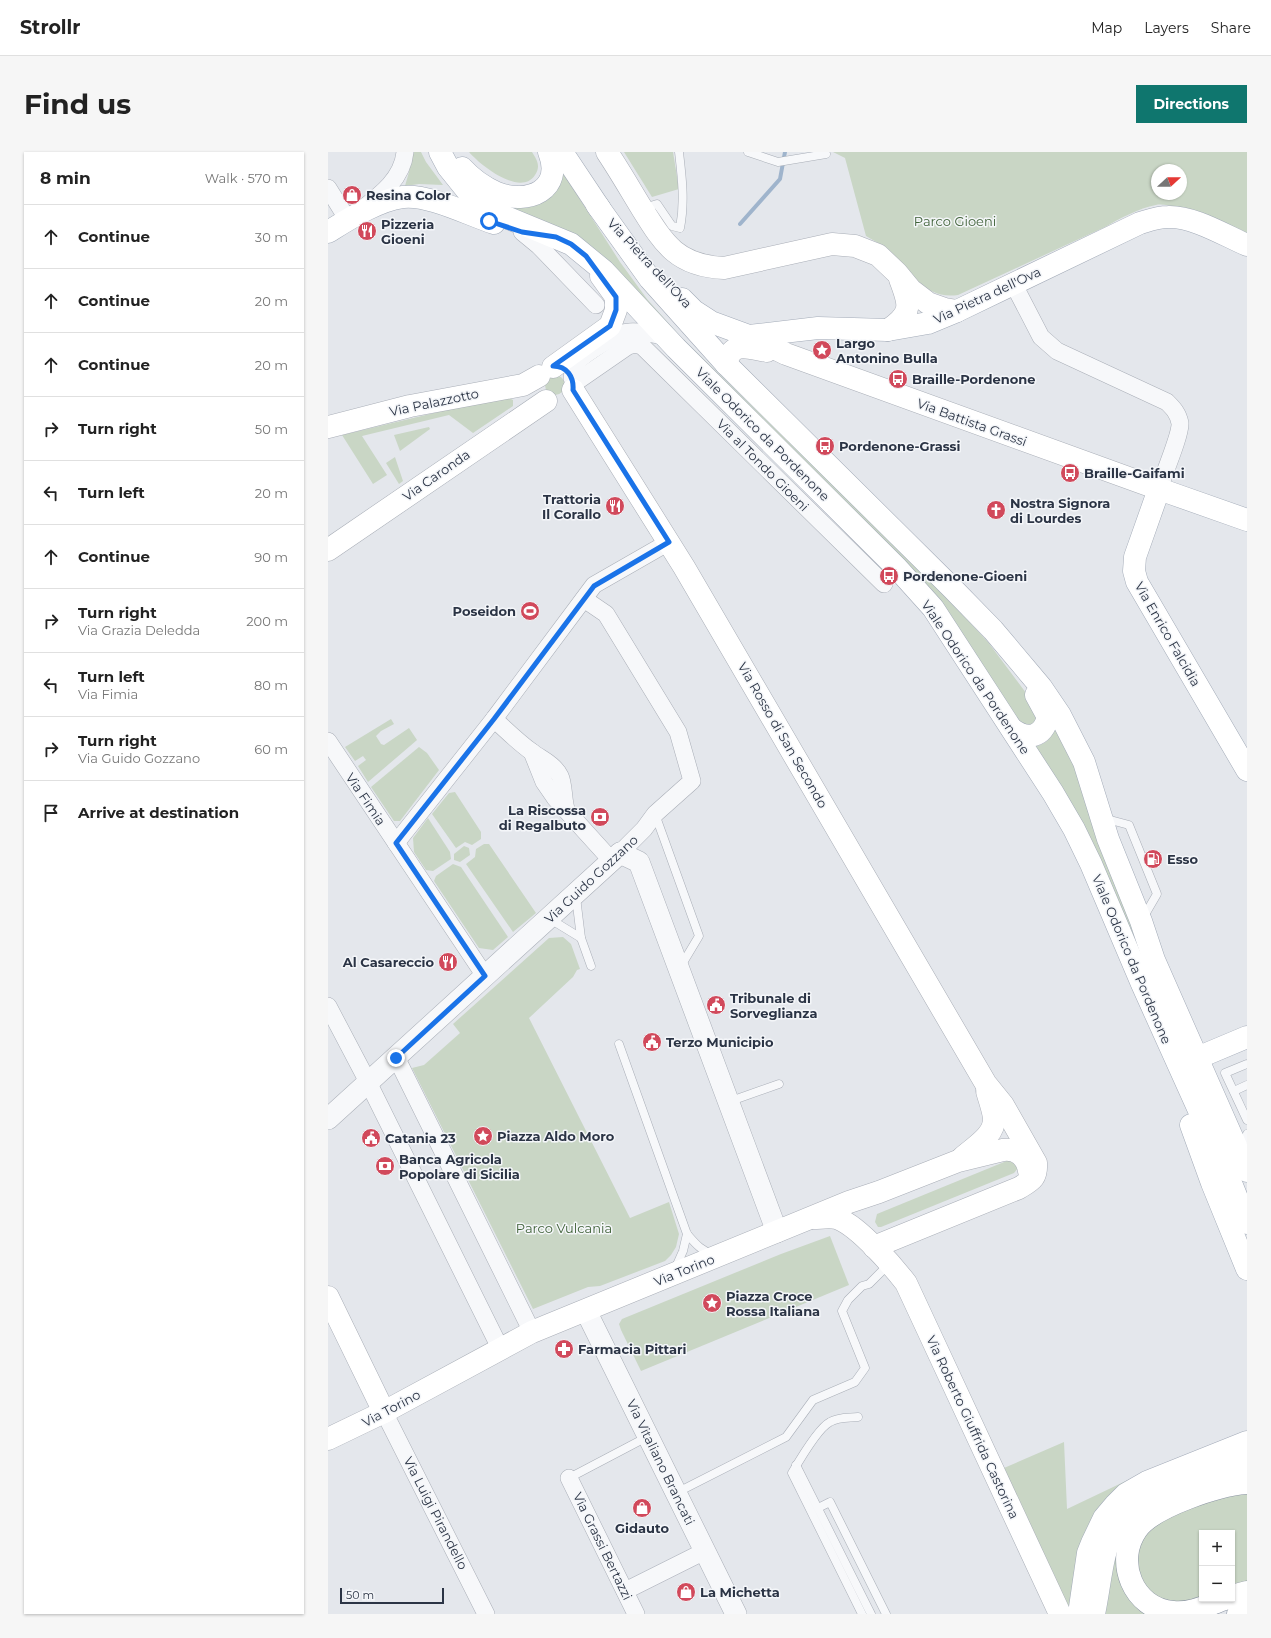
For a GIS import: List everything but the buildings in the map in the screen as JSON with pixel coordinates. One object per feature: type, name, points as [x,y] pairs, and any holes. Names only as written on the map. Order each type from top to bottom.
[{"type":"main road","points":[[448,154],[472,179],[484,187],[498,193],[521,198],[535,195],[546,188],[551,178],[552,165],[549,152]]},
{"type":"main road","points":[[562,152],[598,207]]},
{"type":"main road","points":[[607,152],[655,231],[670,248],[680,256],[694,263],[710,267],[724,268],[832,244],[855,246],[878,255],[897,273],[911,290],[928,302],[945,309],[957,311]]},
{"type":"main road","points":[[448,154],[448,167],[478,202],[547,241]]},
{"type":"main road","points":[[328,232],[348,220],[389,200],[404,197],[438,202],[547,241]]},
{"type":"main road","name":"Via Pietra dell'Ova","points":[[598,207],[670,288],[694,311],[711,322],[749,336],[818,328],[888,330],[928,323],[957,311],[1140,223],[1154,219],[1169,217],[1189,220],[1247,245]]},
{"type":"main road","name":"Viale Odorico da Pordenone","points":[[598,207],[650,279],[726,364],[952,588],[993,630],[1042,687],[1060,715],[1084,762],[1108,839],[1141,921],[1154,960],[1197,1058],[1243,1142],[1247,1171]]},
{"type":"main road","name":"Viale Odorico da Pordenone","points":[[547,241],[571,244],[604,271],[666,337],[897,568],[933,608],[1012,729],[1074,829],[1091,864],[1142,984],[1225,1168],[1247,1223]]},
{"type":"main road","name":"Via Palazzotto","points":[[328,427],[410,406],[522,385],[546,371],[610,326],[616,310],[616,297],[586,256]]},
{"type":"main road","points":[[888,330],[898,324],[906,313],[908,303],[897,273]]},
{"type":"main road","points":[[749,336],[786,354]]},
{"type":"main road","points":[[726,364],[728,354],[732,350],[738,348],[745,347],[786,354]]},
{"type":"main road","name":"Via Battista Grassi","points":[[786,354],[1247,520]]},
{"type":"main road","points":[[557,366],[565,370],[573,384],[570,396],[562,402],[556,404],[546,401],[540,396],[536,389],[536,381],[546,371],[557,366]]},
{"type":"main road","name":"Via Rosso di San Secondo","points":[[573,384],[669,542],[986,1084]]},
{"type":"main road","name":"Via Caronda","points":[[328,550],[546,401]]},
{"type":"main road","name":"Via Enrico Falcidia","points":[[1159,489],[1135,557],[1134,570],[1137,582],[1247,770]]},
{"type":"main road","points":[[993,630],[1044,708],[1048,717],[1046,724],[1041,731],[1035,735],[1018,733],[1012,729]]},
{"type":"main road","points":[[1142,984],[1203,1160],[1247,1269]]},
{"type":"main road","points":[[1197,1058],[1247,1037]]},
{"type":"main road","points":[[958,1161],[988,1136],[993,1128],[994,1118],[986,1084]]},
{"type":"main road","points":[[880,1192],[866,1205],[863,1216],[874,1247],[1010,1193],[1031,1179],[1036,1162],[1003,1105],[986,1084]]},
{"type":"main road","name":"Via Torino","points":[[328,1440],[384,1412],[532,1332],[849,1202],[880,1192],[958,1161],[1010,1149],[1018,1152],[1024,1158],[1028,1164],[1029,1177],[1031,1179]]},
{"type":"main road","name":"Via Roberto Giuffrida Castorina","points":[[811,1218],[838,1218],[853,1228],[890,1263],[906,1283],[1060,1614]]},
{"type":"main road","points":[[328,1297],[384,1412]]},
{"type":"main road","points":[[1079,1614],[1088,1553],[1104,1518],[1115,1505],[1126,1494],[1147,1482],[1247,1442]]},
{"type":"main road","points":[[1094,1614],[1102,1562],[1106,1547],[1117,1526],[1126,1515],[1148,1498],[1247,1460]]},
{"type":"main road","points":[[1217,1602],[1196,1610],[1185,1612],[1172,1612],[1160,1609],[1148,1603],[1139,1595],[1133,1586],[1127,1568],[1127,1552],[1129,1543],[1137,1528],[1159,1511],[1177,1502],[1229,1486],[1247,1483]]},
{"type":"main road","points":[[1235,1595],[1247,1592]]},
{"type":"main road","points":[[1238,1614],[1247,1610]]},
{"type":"street","points":[[328,188],[348,220],[392,184],[401,169],[405,152]]},
{"type":"street","points":[[547,241],[596,305]]},
{"type":"street","points":[[1013,283],[1041,337],[1057,351],[1167,402],[1176,411],[1180,424],[1178,435],[1159,489]]},
{"type":"street","points":[[786,354],[794,346],[799,330]]},
{"type":"street","points":[[573,384],[574,367],[578,362],[615,335],[628,332],[648,333],[666,337]]},
{"type":"street","name":"Via al Tondo Gioeni","points":[[573,384],[628,346],[635,344],[642,346],[884,584]]},
{"type":"street","points":[[396,843],[494,719],[594,586],[669,542]]},
{"type":"street","name":"Via Guido Gozzano","points":[[328,1119],[616,857],[644,829],[656,814],[692,781],[678,732],[606,614],[584,599]]},
{"type":"street","points":[[494,719],[532,752],[546,786],[566,811],[616,857],[639,862],[777,1232]]},
{"type":"street","name":"Via Fimia","points":[[328,741],[485,976]]},
{"type":"street","points":[[328,1006],[368,1082],[500,1348]]},
{"type":"street","points":[[396,1058],[532,1332]]},
{"type":"street","name":"Via Vitaliano Brancati","points":[[586,1311],[736,1614]]},
{"type":"street","name":"Via Luigi Pirandello","points":[[384,1412],[486,1614]]},
{"type":"street","name":"Via Grassi Bertazzi","points":[[569,1478],[636,1614]]},
{"type":"street","points":[[624,1591],[705,1551]]},
{"type":"lane","points":[[642,208],[657,204],[672,226],[680,228],[684,192],[679,152]]},
{"type":"lane","points":[[748,152],[778,162],[826,154]]},
{"type":"lane","points":[[656,814],[699,936],[679,970]]},
{"type":"lane","points":[[576,894],[581,938],[591,966]]},
{"type":"lane","points":[[549,918],[581,938]]},
{"type":"lane","points":[[619,1044],[687,1234],[706,1252],[719,1255]]},
{"type":"lane","points":[[1247,1064],[1225,1073],[1247,1120]]},
{"type":"lane","points":[[728,1102],[779,1084]]},
{"type":"lane","points":[[1234,1091],[1247,1085]]},
{"type":"lane","points":[[672,1274],[678,1265],[687,1234]]},
{"type":"lane","points":[[676,1494],[786,1437],[812,1400],[855,1382],[865,1368],[842,1311],[848,1300],[862,1286],[869,1284],[890,1263]]},
{"type":"lane","points":[[858,1417],[839,1418],[829,1422],[821,1429],[792,1473],[862,1614]]},
{"type":"lane","points":[[569,1478],[648,1437]]},
{"type":"lane","points":[[796,1465],[871,1614]]},
{"type":"lane","points":[[818,1508],[830,1502],[886,1614]]},
{"type":"green space","points":[[412,152],[421,152],[426,162],[443,185],[419,184],[405,186]]},
{"type":"green space","points":[[469,152],[532,152],[537,160],[538,169],[529,181],[520,183],[511,181],[501,177],[482,165]]},
{"type":"green space","points":[[624,152],[673,152],[679,189],[652,197]]},
{"type":"green space","name":"Parco Gioeni","points":[[833,152],[1247,152],[1247,234],[1188,211],[1175,207],[1156,205],[1129,214],[1105,227],[958,295],[945,295],[934,292],[925,287],[885,247],[866,236],[845,158]]},
{"type":"green space","points":[[560,168],[620,262],[647,299],[681,337],[924,573],[988,642],[1038,709],[1040,722],[1023,728],[981,662],[633,289],[491,198],[513,203]]},
{"type":"green space","points":[[555,375],[562,378],[565,385],[562,392],[555,395],[548,392],[545,385],[548,378]]},
{"type":"green space","points":[[505,396],[513,400],[513,406],[473,433],[449,415],[362,436],[387,475],[373,484],[342,435]]},
{"type":"green space","points":[[429,427],[430,429],[400,451],[394,435]]},
{"type":"green space","points":[[395,457],[403,481],[399,484],[386,463]]},
{"type":"green space","points":[[391,719],[394,724],[381,731],[376,736],[381,744],[384,745],[409,728],[417,740],[368,782],[358,766],[366,760],[363,756],[355,761],[345,747]]},
{"type":"green space","points":[[1057,725],[1063,735],[1163,999],[1034,747],[1042,744],[1048,739]]},
{"type":"green space","points":[[419,747],[427,753],[439,770],[400,821],[394,821],[371,787]]},
{"type":"green space","points":[[455,792],[481,832],[481,839],[472,845],[465,842],[456,848],[432,814],[449,793]]},
{"type":"green space","points":[[428,818],[450,852],[451,859],[433,871],[426,870],[414,852],[413,838]]},
{"type":"green space","points":[[484,844],[489,844],[536,913],[513,932],[466,864],[475,857],[476,849]]},
{"type":"green space","points":[[464,846],[469,848],[470,855],[460,862],[454,860],[454,854]]},
{"type":"green space","points":[[453,864],[461,867],[508,937],[493,950],[479,948],[434,881],[436,876]]},
{"type":"green space","name":"Parco Vulcania","points":[[563,937],[571,944],[580,969],[577,970],[573,977],[529,1018],[630,1218],[669,1202],[679,1234],[676,1247],[665,1261],[600,1286],[588,1287],[533,1309],[412,1068],[424,1065],[460,1033],[453,1024],[549,938]]},
{"type":"green space","points":[[1009,1160],[1018,1168],[1014,1173],[881,1227],[878,1227],[875,1222],[877,1214]]},
{"type":"green space","points":[[830,1236],[849,1285],[641,1371],[621,1330],[619,1324],[622,1319],[781,1254]]},
{"type":"green space","points":[[1064,1442],[1067,1509],[1130,1479],[1113,1492],[1069,1614],[1004,1468]]},
{"type":"green space","points":[[1247,1490],[1247,1586],[1235,1589],[1235,1530],[1199,1530],[1199,1601],[1195,1604],[1163,1603],[1137,1578],[1136,1544],[1157,1518]]},
{"type":"green space","points":[[1115,1546],[1153,1614],[1102,1614]]},
{"type":"waterway","points":[[740,224],[780,179],[785,152]]},
{"type":"place","name":"Resina Color","points":[[352,195]]},
{"type":"place","name":"Pizzeria Gioeni","points":[[367,231]]},
{"type":"place","name":"Largo Antonino Bulla","points":[[822,350]]},
{"type":"place","name":"Braille-Pordenone","points":[[898,379]]},
{"type":"place","name":"Pordenone-Grassi","points":[[825,446]]},
{"type":"place","name":"Braille-Gaifami","points":[[1070,473]]},
{"type":"place","name":"Trattoria Il Corallo","points":[[615,506]]},
{"type":"place","name":"Nostra Signora di Lourdes","points":[[996,510]]},
{"type":"place","name":"Pordenone-Gioeni","points":[[889,576]]},
{"type":"place","name":"Poseidon","points":[[530,611]]},
{"type":"place","name":"La Riscossa di Regalbuto","points":[[600,817]]},
{"type":"place","name":"Esso","points":[[1153,859]]},
{"type":"place","name":"Al Casareccio","points":[[448,962]]},
{"type":"place","name":"Tribunale di Sorveglianza","points":[[716,1005]]},
{"type":"place","name":"Terzo Municipio","points":[[652,1042]]},
{"type":"place","name":"Piazza Aldo Moro","points":[[483,1136]]},
{"type":"place","name":"Catania 23","points":[[371,1138]]},
{"type":"place","name":"Banca Agricola Popolare di Sicilia","points":[[385,1166]]},
{"type":"place","name":"Piazza Croce Rossa Italiana","points":[[712,1303]]},
{"type":"place","name":"Farmacia Pittari","points":[[564,1349]]},
{"type":"place","name":"Gidauto","points":[[642,1508]]},
{"type":"place","name":"La Michetta","points":[[686,1592]]},
{"type":"route","points":[[396,1058],[485,976],[396,843],[494,719],[594,586],[669,542],[573,390],[572,378],[570,374],[562,368],[553,366],[610,326],[616,310],[616,297],[586,256],[571,244],[556,237],[522,232],[489,221]]}]
